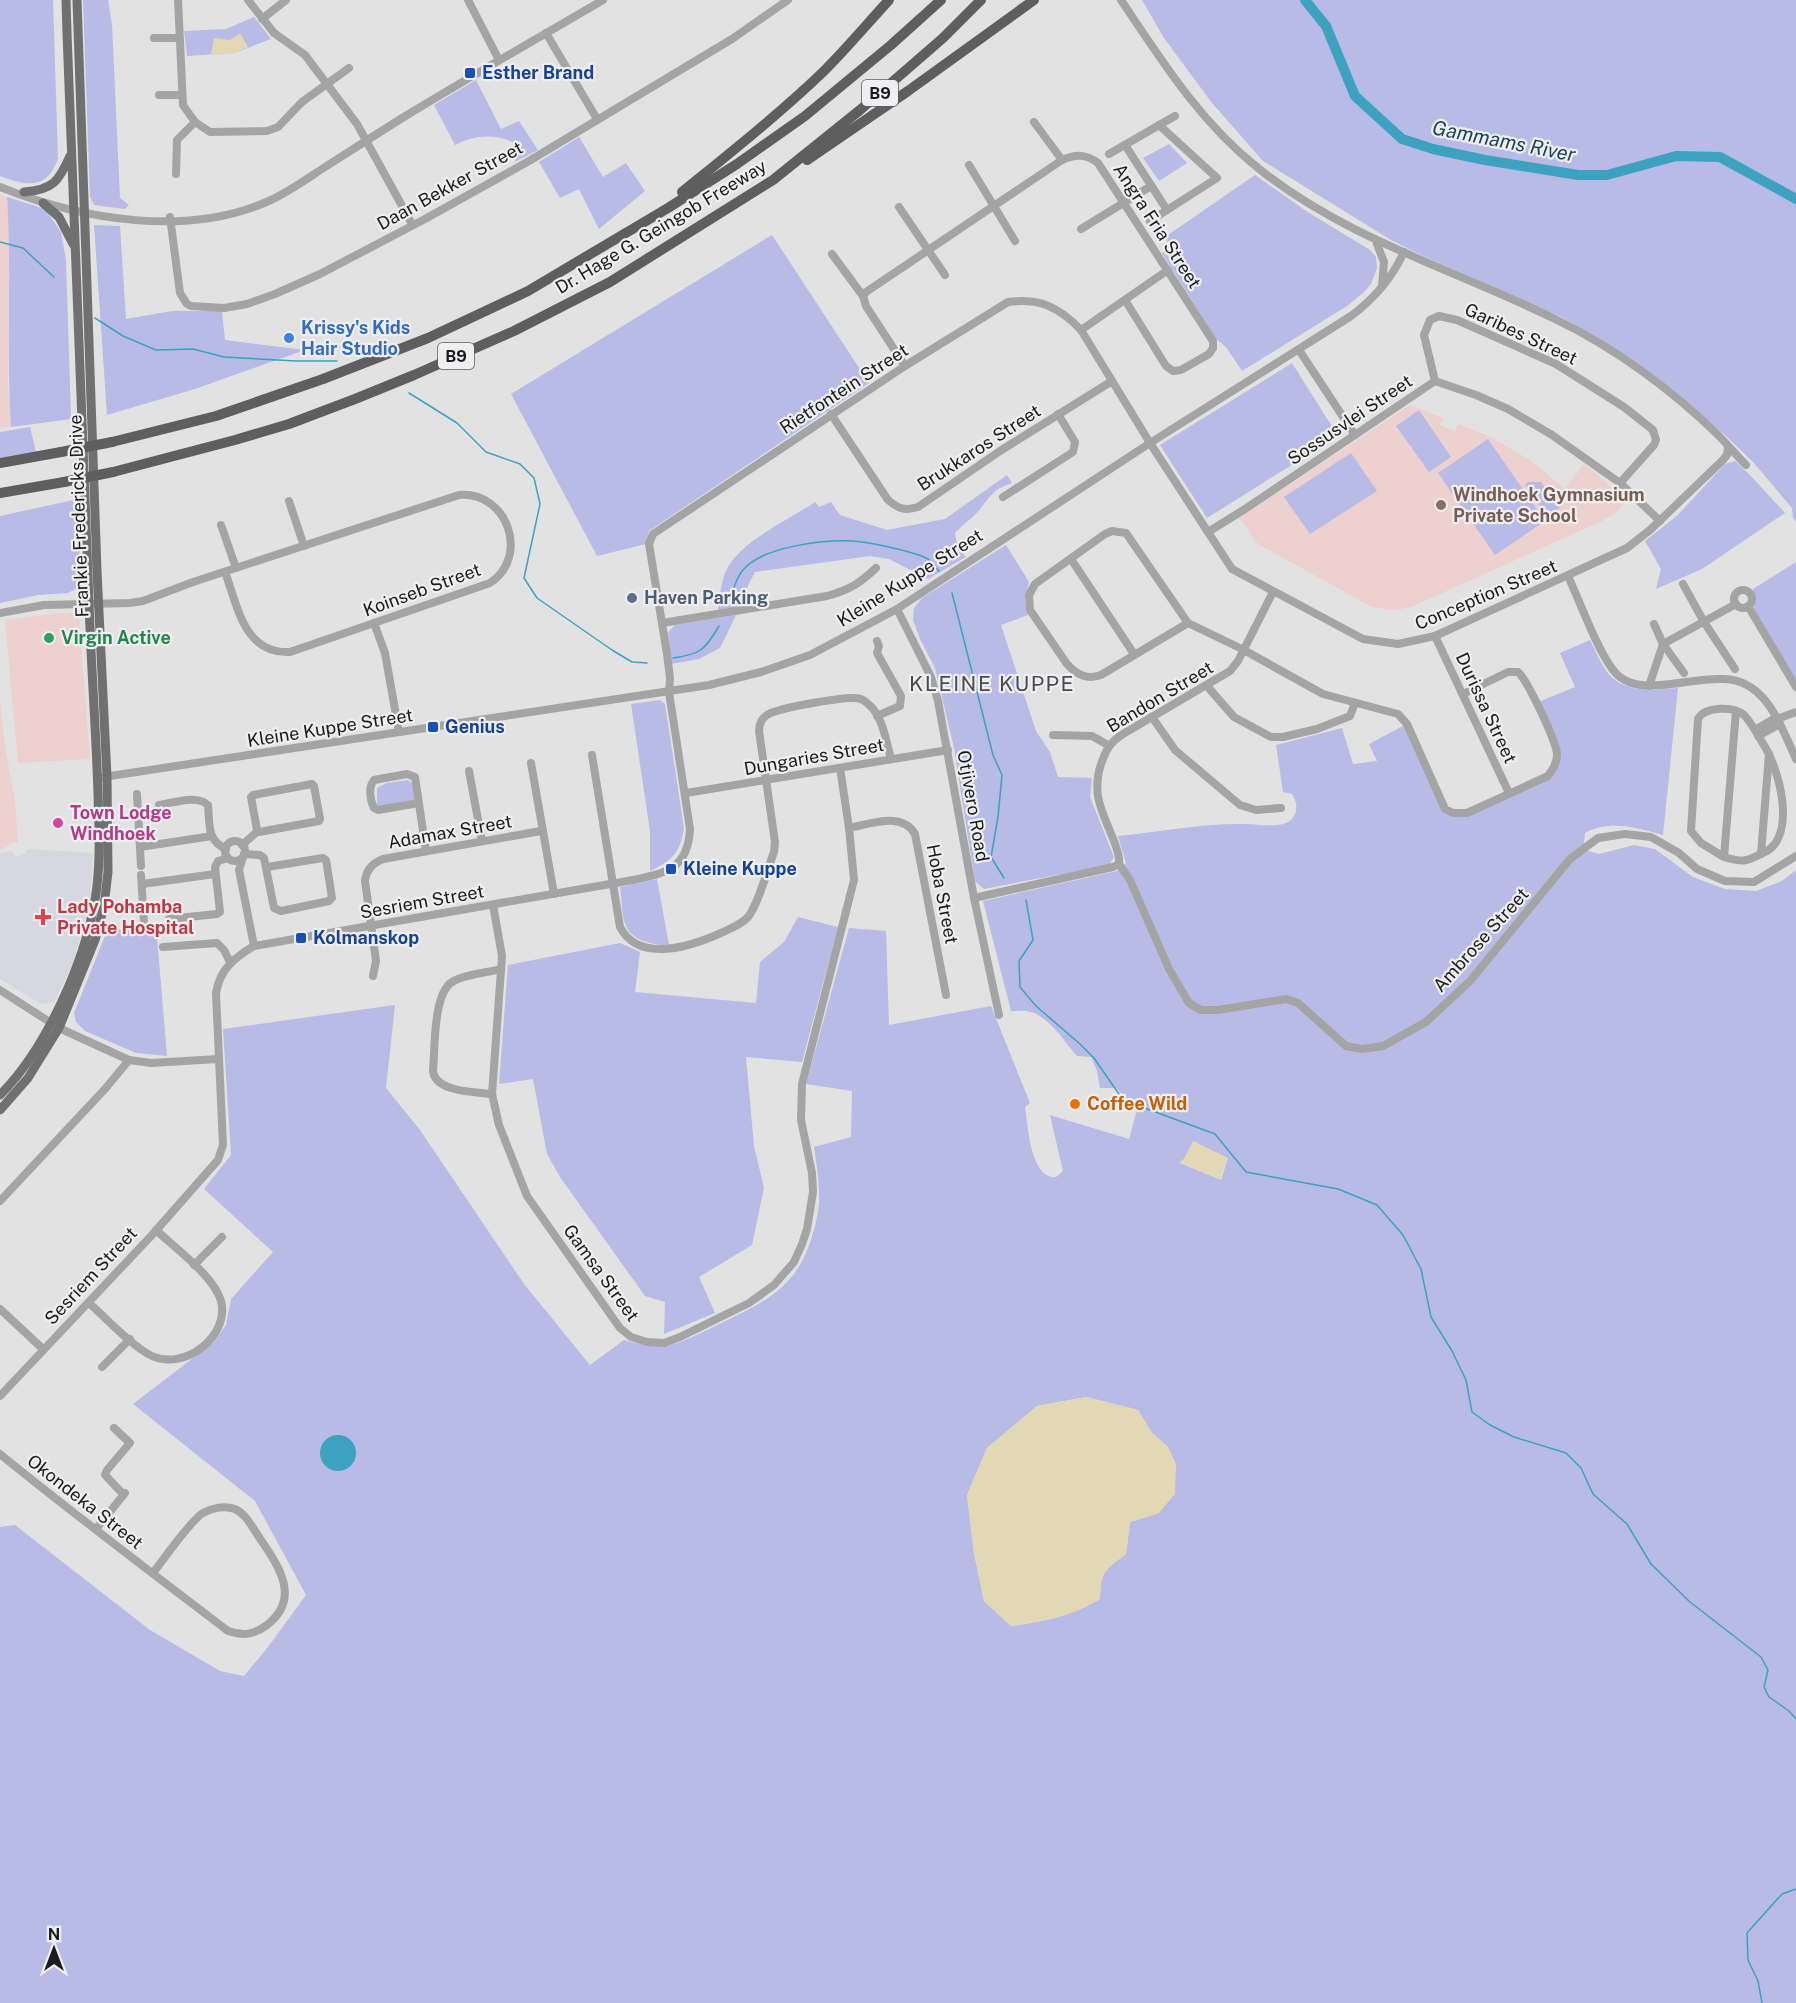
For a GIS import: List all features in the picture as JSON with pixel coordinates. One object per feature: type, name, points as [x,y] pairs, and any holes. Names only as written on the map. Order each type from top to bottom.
[{"type":"highway","points":[[645,223],[760,129],[831,63],[889,0]]},
{"type":"highway","name":"Dr. Hage G. Geingob Freeway","points":[[0,463],[112,442],[216,416],[323,379],[428,338],[528,291],[645,223],[737,164],[805,116],[941,0]]},
{"type":"highway","name":"Dr. Hage G. Geingob Freeway","points":[[0,493],[113,472],[289,424],[414,375],[484,344],[610,282],[773,180],[860,110],[943,38],[981,0]]},
{"type":"highway","points":[[773,180],[824,150],[1034,0]]},
{"type":"main road","name":"Frankie Fredericks Drive","points":[[66,0],[71,152],[78,210],[75,249],[88,603],[102,777]]},
{"type":"main road","name":"Frankie Fredericks Drive","points":[[0,1110],[28,1078],[55,1026],[90,928],[99,870],[102,777],[99,603],[78,210],[77,0]]},
{"type":"main road","points":[[24,192],[43,189],[56,182],[62,175],[71,152]]},
{"type":"main road","points":[[44,203],[59,217],[75,249]]},
{"type":"main road","name":"Frankie Fredericks Drive","points":[[0,1095],[24,1068],[55,1026]]},
{"type":"street","points":[[178,0],[182,94],[185,110],[204,129],[217,132],[278,128],[302,102],[349,68]]},
{"type":"street","points":[[248,0],[274,33],[304,55],[327,85],[367,140],[412,224]]},
{"type":"street","points":[[262,19],[286,0]]},
{"type":"street","points":[[468,0],[499,60]]},
{"type":"street","points":[[0,185],[44,203],[78,210],[170,219],[229,214],[270,200],[289,190],[499,60],[603,0]]},
{"type":"street","name":"Daan Bekker Street","points":[[170,219],[180,293],[187,304],[212,308],[247,304],[320,274],[529,160],[732,39],[788,0]]},
{"type":"street","points":[[1115,0],[1170,80],[1188,102],[1225,143],[1259,173],[1292,197],[1347,230],[1558,320],[1597,343],[1668,392],[1702,420],[1746,465]]},
{"type":"street","points":[[1121,0],[1168,70],[1198,109],[1227,141],[1258,168],[1318,209],[1403,254]]},
{"type":"street","points":[[546,33],[597,118]]},
{"type":"street","points":[[154,38],[179,38]]},
{"type":"street","points":[[159,95],[182,94]]},
{"type":"street","points":[[1109,154],[1175,116]]},
{"type":"street","points":[[176,174],[177,140],[195,122]]},
{"type":"street","points":[[863,296],[869,289],[1062,160],[1034,122]]},
{"type":"street","points":[[1150,221],[1217,178],[1159,125]]},
{"type":"street","points":[[1125,145],[1167,210]]},
{"type":"street","name":"Angra Fria Street","points":[[1062,160],[1078,155],[1098,162],[1213,341],[1213,348],[1209,354],[1181,370],[1173,371],[1166,366],[1125,300]]},
{"type":"street","points":[[969,165],[1015,241]]},
{"type":"street","points":[[0,185],[78,210]]},
{"type":"street","points":[[1082,229],[1151,186]]},
{"type":"street","points":[[899,207],[945,275]]},
{"type":"street","points":[[1377,244],[1384,262],[1382,287]]},
{"type":"street","points":[[832,254],[863,296],[869,312],[905,366]]},
{"type":"street","name":"Kleine Kuppe Street","points":[[102,777],[669,692],[736,680],[784,665],[833,643],[897,609],[1150,443],[1299,350],[1365,306],[1382,287],[1403,254]]},
{"type":"street","points":[[1398,265],[1419,260]]},
{"type":"street","points":[[1081,330],[1168,270]]},
{"type":"street","name":"Rietfontein Street","points":[[669,692],[670,678],[649,544],[652,534],[831,414],[1008,302],[1022,300],[1053,307],[1067,315],[1081,330],[1150,443]]},
{"type":"street","name":"Garibes Street","points":[[1435,381],[1424,335],[1430,320],[1439,316],[1457,320],[1556,364],[1624,407],[1653,430],[1654,445],[1620,483]]},
{"type":"street","points":[[1299,350],[1355,435]]},
{"type":"street","name":"Brukkaros Street","points":[[831,414],[888,500],[898,509],[908,510],[918,507],[1112,381]]},
{"type":"street","name":"Sossusvlei Street","points":[[1208,532],[1435,381],[1508,409],[1552,435],[1620,483],[1660,521]]},
{"type":"street","points":[[1003,497],[1073,452],[1075,442],[1058,414]]},
{"type":"street","name":"Conception Street","points":[[1150,443],[1234,571],[1363,639],[1398,644],[1435,636],[1627,548],[1660,521],[1723,460],[1727,455],[1728,447]]},
{"type":"street","name":"Koinseb Street","points":[[0,613],[31,606],[143,601],[236,568],[459,495],[477,496],[496,507],[507,525],[510,550],[508,562],[498,577],[482,587],[290,652],[269,651],[255,642],[250,635],[225,572]]},
{"type":"street","points":[[289,501],[304,546]]},
{"type":"street","points":[[221,525],[236,568]]},
{"type":"street","points":[[1188,623],[1101,675],[1083,676],[1067,664],[1030,610],[1029,600],[1035,584],[1071,559],[1112,531],[1126,533],[1188,623],[1242,649],[1323,694],[1398,714],[1407,724],[1445,809],[1454,813],[1467,813],[1548,776],[1555,766],[1557,753],[1527,682],[1518,672],[1508,672],[1463,694]]},
{"type":"street","points":[[1071,559],[1134,654]]},
{"type":"street","points":[[662,623],[826,596],[848,590],[876,568]]},
{"type":"street","points":[[1568,576],[1607,662],[1619,676],[1637,685],[1649,686],[1726,679],[1745,683],[1760,693],[1778,720],[1796,759]]},
{"type":"street","points":[[1683,584],[1704,622],[1735,669]]},
{"type":"street","points":[[1744,590],[1749,592],[1752,597],[1748,606],[1741,607],[1736,604],[1734,598],[1736,593],[1744,590]]},
{"type":"street","name":"Bandon Street","points":[[1119,864],[1119,854],[1098,803],[1096,791],[1098,772],[1108,745],[1207,686],[1234,667],[1273,592]]},
{"type":"street","points":[[1649,686],[1663,644],[1736,604]]},
{"type":"street","points":[[1748,606],[1796,687]]},
{"type":"street","name":"Otjivero Road","points":[[897,609],[931,677],[941,714],[974,898],[999,1015]]},
{"type":"street","points":[[374,623],[385,653],[399,732]]},
{"type":"street","points":[[1654,624],[1663,644],[1684,673]]},
{"type":"street","name":"Durissa Street","points":[[1435,636],[1509,793]]},
{"type":"street","points":[[877,641],[879,646],[877,653],[901,696],[901,702],[900,706],[877,716]]},
{"type":"street","points":[[1207,686],[1234,717],[1271,736],[1283,737],[1337,723],[1350,716],[1355,704]]},
{"type":"street","name":"Sesriem Street","points":[[0,1396],[156,1230],[211,1168],[221,1153],[216,993],[220,977],[230,962],[254,946],[661,874],[680,862],[690,843],[686,793],[669,692]]},
{"type":"street","points":[[592,755],[620,927],[626,936],[647,947],[665,949],[694,945],[741,924],[751,914],[774,852],[774,832],[759,728],[765,716],[786,708],[856,698],[868,704],[877,716],[891,759]]},
{"type":"street","points":[[1708,710],[1736,711],[1744,715],[1757,733],[1779,768],[1790,804],[1790,813],[1786,833],[1779,844],[1753,860],[1746,861],[1724,857],[1701,843],[1691,831],[1698,719],[1708,710]]},
{"type":"street","points":[[1724,857],[1736,711]]},
{"type":"street","points":[[1757,733],[1796,712]]},
{"type":"street","points":[[1152,717],[1175,750],[1240,805],[1256,810],[1281,808]]},
{"type":"street","points":[[1053,735],[1092,736],[1108,745]]},
{"type":"street","name":"Dungaries Street","points":[[686,793],[948,750]]},
{"type":"street","points":[[1761,854],[1769,753]]},
{"type":"street","points":[[531,763],[554,894]]},
{"type":"street","name":"Gamsa Street","points":[[493,905],[502,956],[492,1094],[502,1133],[527,1196],[620,1328],[631,1337],[647,1342],[664,1343],[749,1303],[774,1285],[794,1262],[807,1229],[812,1210],[813,1192],[812,1173],[801,1120],[802,1084],[852,890],[854,868],[840,768]]},
{"type":"street","points":[[469,771],[482,841]]},
{"type":"street","points":[[419,803],[378,810],[374,808],[371,783],[374,780],[412,775],[415,777],[419,803],[426,851]]},
{"type":"street","points":[[242,845],[258,831],[319,821],[314,786],[312,784],[253,795],[251,797],[258,831]]},
{"type":"street","points":[[137,794],[141,866]]},
{"type":"street","points":[[159,805],[198,799],[208,804],[212,836],[239,870],[254,946]]},
{"type":"street","name":"Hoba Street","points":[[849,828],[891,820],[903,822],[912,828],[946,995]]},
{"type":"street","name":"Adamax Street","points":[[373,976],[376,961],[364,881],[369,869],[383,859],[542,831]]},
{"type":"street","name":"Ambrose Street","points":[[1119,864],[1130,880],[1169,969],[1189,1003],[1201,1010],[1218,1010],[1286,999],[1298,1003],[1346,1046],[1362,1049],[1383,1046],[1426,1022],[1470,981],[1570,859],[1598,838],[1625,834],[1651,837],[1679,853],[1697,869],[1725,881],[1754,882],[1796,856]]},
{"type":"street","points":[[140,847],[212,836]]},
{"type":"street","points":[[228,856],[228,845],[234,842],[242,845]]},
{"type":"street","points":[[239,870],[244,855],[242,845]]},
{"type":"street","points":[[228,856],[238,861],[244,855],[260,855],[264,858],[274,908],[277,910],[329,901],[332,898],[326,860],[323,858],[267,867]]},
{"type":"street","points":[[169,919],[217,914],[220,908],[215,874],[216,863],[228,856]]},
{"type":"street","points":[[974,898],[1119,864]]},
{"type":"street","points":[[142,884],[215,874]]},
{"type":"street","points":[[141,875],[144,922]]},
{"type":"street","points":[[163,947],[217,943],[224,950],[230,962]]},
{"type":"street","points":[[492,1094],[449,1088],[437,1081],[433,1071],[440,1000],[446,987],[457,980],[501,969]]},
{"type":"street","points":[[0,990],[55,1026],[129,1060],[151,1063],[218,1059]]},
{"type":"street","points":[[0,1201],[105,1089],[129,1060]]},
{"type":"street","points":[[89,1302],[152,1356],[174,1359],[189,1356],[211,1338],[221,1320],[221,1302],[214,1287],[156,1230]]},
{"type":"street","points":[[194,1266],[222,1238]]},
{"type":"street","points":[[0,1309],[43,1349]]},
{"type":"street","points":[[102,1367],[130,1339]]},
{"type":"street","points":[[96,1529],[125,1493],[105,1475],[106,1470],[132,1446],[114,1428]]},
{"type":"street","name":"Okondeka Street","points":[[0,1454],[96,1529],[153,1573],[228,1630],[242,1635],[254,1633],[278,1616],[284,1603],[285,1586],[280,1570],[246,1518],[235,1509],[214,1509],[197,1518],[153,1573]]},
{"type":"shaded area","points":[[0,0],[53,0],[58,159],[48,176],[35,183],[19,182],[0,176]]},
{"type":"shaded area","points":[[83,0],[108,0],[112,24],[120,198],[129,205],[125,209],[94,205],[90,197]]},
{"type":"shaded area","points":[[1142,0],[1796,0],[1796,522],[1792,508],[1753,462],[1725,435],[1653,376],[1602,340],[1561,317],[1391,240],[1263,161],[1212,103],[1164,38]]},
{"type":"shaded area","points":[[254,17],[271,39],[234,53],[187,56],[184,31],[226,29]]},
{"type":"shaded area","points":[[476,80],[501,129],[519,121],[538,150],[515,162],[516,144],[501,138],[477,137],[455,145],[434,105]]},
{"type":"shaded area","points":[[579,137],[603,177],[626,163],[645,191],[599,229],[579,189],[560,198],[539,162]]},
{"type":"shaded area","points":[[1169,144],[1187,163],[1159,181],[1143,158]]},
{"type":"shaded area","points":[[1255,175],[1306,211],[1370,250],[1376,257],[1377,268],[1371,284],[1347,306],[1242,371],[1226,347],[1216,339],[1162,253],[1170,247],[1165,237]]},
{"type":"shaded area","points":[[0,195],[7,197],[10,234],[8,386],[11,427],[0,428]]},
{"type":"shaded area","points":[[7,197],[45,209],[61,232],[66,260],[71,419],[11,427]]},
{"type":"shaded area","points":[[94,225],[120,226],[126,319],[172,311],[222,311],[225,340],[305,350],[195,389],[107,415]]},
{"type":"shaded area","points":[[772,235],[869,383],[649,531],[646,544],[597,556],[511,394]]},
{"type":"shaded area","points":[[1292,363],[1338,436],[1207,518],[1160,445]]},
{"type":"shaded area","name":"Windhoek Gymnasium Private School","points":[[1410,405],[1443,418],[1440,425],[1455,432],[1458,424],[1489,436],[1530,460],[1565,489],[1584,464],[1626,499],[1617,512],[1602,521],[1411,607],[1395,610],[1372,607],[1258,544],[1239,518]]},
{"type":"shaded area","points":[[1419,410],[1451,457],[1429,472],[1396,426]]},
{"type":"shaded area","points":[[30,427],[36,452],[0,459],[0,432]]},
{"type":"shaded area","points":[[1488,439],[1545,521],[1495,555],[1438,473]]},
{"type":"shaded area","points":[[1351,453],[1377,491],[1310,534],[1284,497]]},
{"type":"shaded area","points":[[1735,461],[1785,513],[1702,569],[1656,589],[1661,569],[1645,541],[1678,515],[1725,464]]},
{"type":"shaded area","points":[[1007,475],[1012,483],[993,493],[955,533],[958,546],[966,557],[928,579],[889,559],[870,556],[755,572],[737,607],[718,610],[725,572],[740,552],[760,536],[815,502],[819,507],[831,502],[840,515],[887,530],[945,519]]},
{"type":"shaded area","points":[[1528,482],[1541,482],[1560,508],[1548,517],[1525,485]]},
{"type":"shaded area","points":[[78,499],[80,545],[78,588],[68,593],[38,595],[0,603],[0,516]]},
{"type":"shaded area","points":[[1006,545],[1029,582],[1025,600],[1028,615],[1001,625],[1036,731],[1050,752],[1058,777],[1092,778],[1090,797],[1114,857],[1109,865],[984,889],[975,881],[954,748],[935,668],[913,620],[914,608],[922,598]]},
{"type":"shaded area","points":[[1796,562],[1796,683],[1754,608],[1756,600],[1753,589]]},
{"type":"shaded area","points":[[79,613],[90,759],[18,763],[5,620]]},
{"type":"shaded area","points":[[736,615],[720,648],[699,659],[671,664],[668,632],[675,625]]},
{"type":"shaded area","points":[[1590,640],[1605,669],[1620,683],[1638,689],[1678,688],[1663,835],[1624,826],[1604,826],[1585,833],[1584,844],[1588,851],[1599,854],[1634,845],[1655,849],[1693,877],[1725,889],[1756,891],[1782,881],[1796,870],[1796,2003],[0,2003],[0,1527],[15,1525],[150,1630],[220,1671],[244,1676],[306,1595],[255,1501],[133,1404],[214,1342],[226,1325],[231,1299],[273,1252],[204,1189],[231,1155],[223,1029],[395,1005],[386,1088],[420,1130],[524,1284],[590,1365],[624,1340],[652,1346],[673,1344],[736,1316],[766,1299],[789,1279],[799,1267],[807,1251],[816,1223],[819,1202],[814,1147],[851,1137],[852,1091],[806,1084],[849,928],[886,931],[889,1025],[991,1006],[1030,1103],[1025,1107],[1029,1137],[1036,1160],[1047,1175],[1056,1177],[1063,1171],[1050,1115],[1129,1139],[1137,1110],[1116,1088],[1100,1088],[1097,1071],[1091,1057],[1077,1056],[1044,1019],[1029,1011],[1011,1011],[983,901],[1117,871],[1126,863],[1118,836],[1214,825],[1287,823],[1295,814],[1296,804],[1292,794],[1283,792],[1276,745],[1342,728],[1353,764],[1377,761],[1369,744],[1407,724],[1445,809],[1467,813],[1548,776],[1557,752],[1536,703],[1575,687],[1560,653]],"holes":[[[1228,1158],[1221,1180],[1180,1163],[1184,1159]],[[1086,1397],[1138,1410],[1152,1433],[1168,1447],[1159,1513],[1130,1522],[1126,1554],[1112,1564],[1105,1573],[1101,1583],[1100,1599],[1057,1617],[1011,1626],[984,1601],[974,1553],[967,1495],[987,1448],[1037,1406]]]},
{"type":"shaded area","points":[[660,700],[665,704],[684,828],[678,850],[670,859],[650,871],[650,831],[631,704]]},
{"type":"shaded area","points":[[0,701],[15,801],[18,842],[11,843],[0,851]]},
{"type":"shaded area","points":[[408,780],[412,783],[415,802],[380,807],[377,804],[377,788],[387,783]]},
{"type":"shaded area","name":"Lady Pohamba Private Hospital","points":[[28,849],[93,853],[90,902],[73,963],[54,1002],[41,1004],[0,979],[0,853],[12,851],[15,856],[19,856],[25,854]]},
{"type":"shaded area","points":[[657,879],[669,945],[651,943],[633,935],[623,917],[620,887]]},
{"type":"shaded area","points":[[798,917],[838,927],[802,1062],[746,1057],[754,1146],[764,1188],[752,1245],[699,1277],[715,1313],[664,1334],[665,1302],[645,1296],[560,1177],[547,1154],[533,1079],[499,1084],[508,965],[620,943],[640,952],[635,992],[756,1003],[760,962],[784,942]]},
{"type":"shaded area","points":[[156,925],[167,1056],[136,1053],[85,1031],[76,1022],[74,1013],[107,931]]},
{"type":"shaded area","points":[[338,1435],[351,1440],[356,1453],[351,1466],[338,1471],[325,1466],[320,1453],[325,1440]]},
{"type":"sand","points":[[240,33],[248,47],[234,53],[211,54],[214,38],[230,40]]},
{"type":"sand","points":[[1193,1141],[1228,1158],[1221,1180],[1179,1162],[1184,1159]]},
{"type":"sand","points":[[1086,1397],[1138,1410],[1152,1433],[1168,1447],[1176,1464],[1175,1494],[1159,1513],[1130,1522],[1126,1554],[1112,1564],[1105,1573],[1101,1583],[1100,1599],[1057,1617],[1011,1626],[984,1601],[974,1553],[967,1495],[987,1448],[1037,1406]]},
{"type":"waterway","name":"Gammams River","points":[[1305,0],[1326,26],[1355,96],[1402,139],[1433,149],[1485,160],[1578,175],[1607,175],[1676,156],[1720,157],[1796,199]]},
{"type":"waterway","points":[[0,242],[23,248],[54,277]]},
{"type":"waterway","points":[[95,318],[123,336],[156,350],[193,349],[224,357],[337,361]]},
{"type":"waterway","points":[[409,393],[457,423],[486,452],[520,464],[534,478],[540,504],[524,578],[537,598],[632,662],[647,663]]},
{"type":"waterway","points":[[730,600],[738,577],[752,562],[779,550],[810,543],[853,541],[890,547],[926,558],[939,571]]},
{"type":"waterway","points":[[952,593],[993,755],[1002,775],[991,857],[1004,878]]},
{"type":"waterway","points":[[673,658],[701,650],[719,626]]},
{"type":"waterway","points":[[1026,900],[1033,940],[1019,961],[1020,987],[1036,1006],[1094,1058],[1123,1100],[1215,1134],[1246,1172],[1338,1189],[1377,1205],[1403,1235],[1421,1269],[1431,1317],[1452,1351],[1466,1380],[1472,1412],[1490,1425],[1514,1437],[1566,1453],[1581,1468],[1593,1494],[1627,1524],[1651,1564],[1690,1602],[1761,1657],[1768,1670],[1764,1687],[1769,1697],[1796,1719]]},
{"type":"waterway","points":[[1762,2003],[1758,1981],[1748,1960],[1747,1933],[1782,1894],[1796,1889]]},
{"type":"place","name":"Esther Brand","points":[[470,73]]},
{"type":"place","name":"Krissy's Kids Hair Studio","points":[[289,338]]},
{"type":"place","name":"Windhoek Gymnasium Private School","points":[[1441,505]]},
{"type":"place","name":"Haven Parking","points":[[632,598]]},
{"type":"place","name":"Virgin Active","points":[[49,638]]},
{"type":"place","name":"Genius","points":[[433,727]]},
{"type":"place","name":"Town Lodge Windhoek","points":[[58,823]]},
{"type":"place","name":"Kleine Kuppe","points":[[671,869]]},
{"type":"place","name":"Lady Pohamba Private Hospital","points":[[43,917]]},
{"type":"place","name":"Kolmanskop","points":[[301,938]]},
{"type":"place","name":"Coffee Wild","points":[[1075,1104]]},
{"type":"district","name":"KLEINE KUPPE","points":[[992,684]]}]
